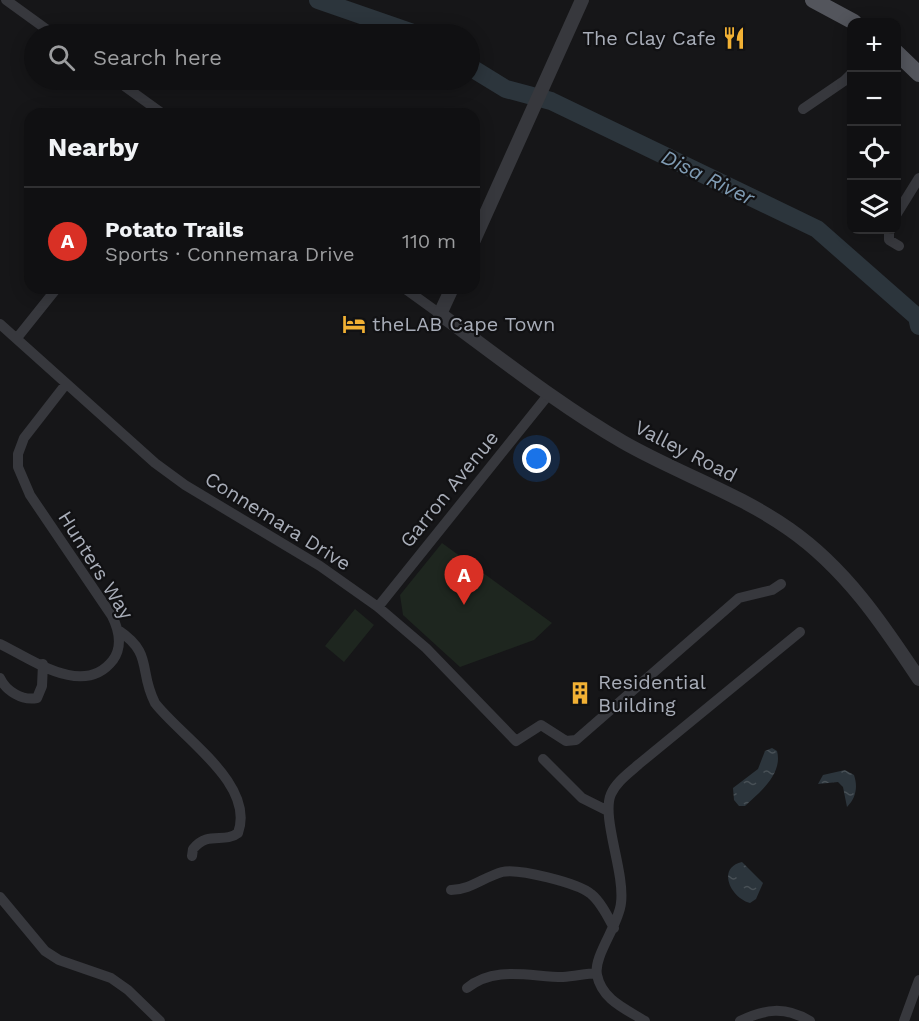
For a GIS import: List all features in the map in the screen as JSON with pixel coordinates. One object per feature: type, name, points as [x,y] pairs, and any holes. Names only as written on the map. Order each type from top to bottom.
[{"type":"main road","points":[[813,0],[847,18]]},
{"type":"main road","points":[[901,56],[919,74]]},
{"type":"street","points":[[6,0],[39,24]]},
{"type":"street","points":[[480,227],[543,92],[582,0]]},
{"type":"street","points":[[803,109],[847,78]]},
{"type":"street","points":[[130,90],[155,108]]},
{"type":"street","points":[[901,208],[919,178]]},
{"type":"street","points":[[889,234],[889,240],[899,246]]},
{"type":"street","points":[[17,338],[52,294]]},
{"type":"street","name":"Valley Road","points":[[412,294],[549,394],[624,443],[766,515],[805,541],[832,563],[855,588],[919,679]]},
{"type":"street","points":[[440,314],[449,294]]},
{"type":"street","name":"Connemara Drive","points":[[0,324],[147,456],[185,485],[320,566],[378,607],[426,648],[515,740],[522,740],[533,730],[544,725],[566,741],[576,740],[739,597],[772,590],[781,584]]},
{"type":"street","name":"Hunters Way","points":[[0,644],[80,678],[93,676],[115,657],[119,641],[118,630],[112,616],[30,495],[18,467],[18,454],[24,438],[66,384]]},
{"type":"street","name":"Garron Avenue","points":[[378,607],[549,394]]},
{"type":"street","points":[[118,630],[130,638],[141,652],[149,689],[155,703],[226,778],[238,800],[238,833],[232,836],[205,839],[193,849],[192,856]]},
{"type":"street","points":[[645,1021],[611,1000],[605,993],[596,973],[621,904],[622,889],[608,811],[610,796],[619,782],[800,632]]},
{"type":"street","points":[[0,678],[3,694],[37,698],[42,686],[43,664]]},
{"type":"street","points":[[543,759],[578,795],[608,811]]},
{"type":"street","points":[[451,890],[463,890],[504,872],[527,874],[586,890],[596,898],[614,928]]},
{"type":"street","points":[[0,897],[45,951],[59,960],[111,978],[128,990],[160,1021]]},
{"type":"street","points":[[467,988],[480,980],[512,973],[563,976],[596,973]]},
{"type":"street","points":[[904,1021],[919,980]]},
{"type":"street","points":[[740,1021],[761,1011],[775,1009],[810,1021]]},
{"type":"shaded area","points":[[442,543],[552,623],[534,640],[460,667],[403,615],[400,595]]},
{"type":"shaded area","points":[[355,609],[374,625],[344,662],[325,646]]},
{"type":"water","points":[[772,748],[777,751],[778,759],[773,775],[763,789],[745,806],[739,806],[734,800],[733,788],[758,769],[765,751]]},
{"type":"water","points":[[845,770],[854,775],[856,784],[854,796],[847,807],[843,787],[838,782],[818,784],[823,775]]},
{"type":"water","points":[[742,862],[763,883],[756,899],[750,903],[737,895],[729,883],[730,870],[734,865]]},
{"type":"waterway","name":"Disa River","points":[[318,0],[387,24]]},
{"type":"waterway","name":"Disa River","points":[[480,73],[506,89],[551,101],[817,229],[917,317],[919,326]]},
{"type":"place","name":"The Clay Cafe","points":[[734,38]]},
{"type":"place","name":"theLAB Cape Town","points":[[354,324]]},
{"type":"place","name":"Potato Trails","points":[[464,605]]},
{"type":"place","name":"Residential Building","points":[[580,693]]}]
